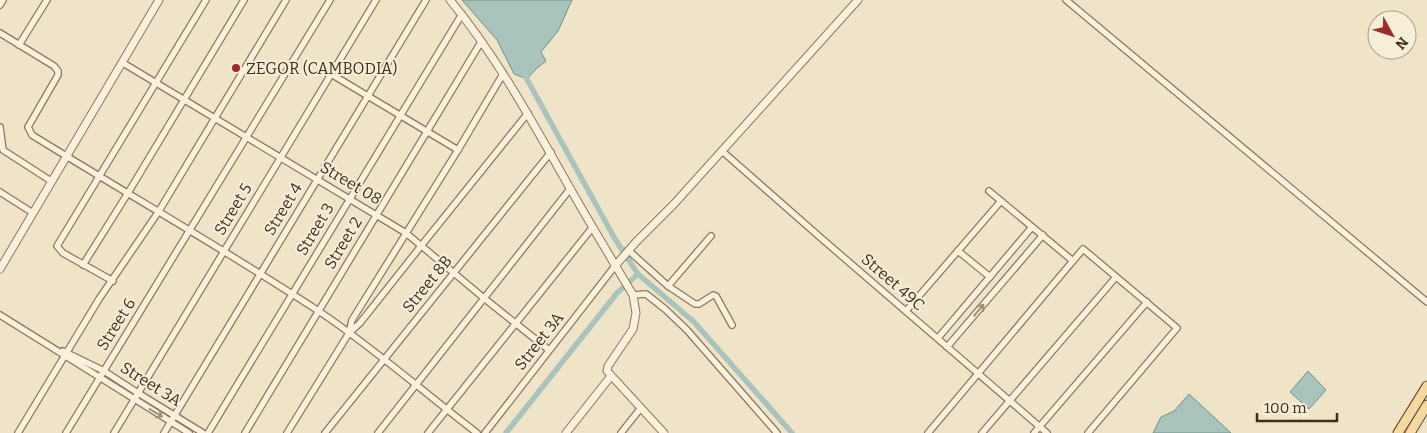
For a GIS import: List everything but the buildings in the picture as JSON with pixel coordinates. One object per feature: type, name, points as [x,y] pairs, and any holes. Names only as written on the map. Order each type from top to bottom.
[{"type":"main road","points":[[1398,433],[1427,386]]},
{"type":"main road","points":[[1410,433],[1427,405]]},
{"type":"street","points":[[0,5],[3,0]]},
{"type":"street","points":[[19,45],[47,0]]},
{"type":"street","points":[[0,269],[159,0]]},
{"type":"street","points":[[113,281],[63,253],[57,246],[206,0]]},
{"type":"street","points":[[83,265],[244,0]]},
{"type":"street","points":[[18,433],[99,299],[158,212],[286,0]]},
{"type":"street","name":"Street 6","points":[[66,433],[330,0]]},
{"type":"street","name":"Street 5","points":[[114,433],[376,0]]},
{"type":"street","name":"Street 4","points":[[164,433],[426,0]]},
{"type":"street","points":[[450,0],[462,14],[528,113],[632,295],[636,307],[636,320],[633,329],[608,366],[607,371],[664,433]]},
{"type":"street","points":[[615,266],[626,252],[674,204],[858,0]]},
{"type":"street","points":[[1066,0],[1427,302]]},
{"type":"street","name":"Street 3","points":[[208,433],[462,14]]},
{"type":"street","points":[[0,33],[54,66],[58,71],[58,75],[28,127],[32,135],[190,230],[318,311],[477,433]]},
{"type":"street","name":"Street 2","points":[[245,433],[481,42]]},
{"type":"street","name":"Street 08","points":[[123,63],[406,233],[549,350]]},
{"type":"street","points":[[331,74],[458,150]]},
{"type":"street","points":[[287,433],[349,333],[352,320],[503,74]]},
{"type":"street","points":[[349,333],[360,324],[528,113]]},
{"type":"street","points":[[0,127],[2,150],[51,181]]},
{"type":"street","name":"Street 49C","points":[[722,151],[1047,433]]},
{"type":"street","name":"Street 8B","points":[[325,433],[551,152]]},
{"type":"street","points":[[378,433],[570,189]]},
{"type":"street","points":[[990,191],[1073,261]]},
{"type":"street","points":[[0,192],[33,213]]},
{"type":"street","points":[[906,311],[1001,201]]},
{"type":"street","points":[[938,338],[1032,227]]},
{"type":"street","points":[[428,433],[592,228]]},
{"type":"street","points":[[947,347],[1043,235]]},
{"type":"street","points":[[668,286],[711,236]]},
{"type":"street","points":[[928,433],[1083,249],[1177,328],[1088,433]]},
{"type":"street","points":[[958,251],[989,277],[1003,282]]},
{"type":"street","points":[[626,252],[668,286],[695,304],[699,304],[713,295],[716,296],[732,324]]},
{"type":"street","name":"Street 3A","points":[[485,433],[615,266]]},
{"type":"street","points":[[989,277],[996,290]]},
{"type":"street","points":[[982,433],[1116,277]]},
{"type":"street","points":[[632,295],[646,294],[666,309],[687,330],[777,433]]},
{"type":"street","points":[[1034,433],[1146,302]]},
{"type":"street","name":"Street 3A","points":[[0,315],[56,349],[104,370],[203,433]]},
{"type":"street","name":"Street 3A","points":[[65,353],[99,378],[190,433]]},
{"type":"street","points":[[566,433],[611,376]]},
{"type":"street","points":[[621,433],[640,409]]},
{"type":"water","points":[[462,0],[572,0],[558,31],[541,52],[546,61],[527,79],[514,74],[497,40]]},
{"type":"water","points":[[1308,371],[1326,390],[1309,409],[1290,392]]},
{"type":"water","points":[[1189,394],[1231,433],[1153,433],[1161,417],[1174,411]]},
{"type":"waterway","points":[[524,74],[615,239],[638,274],[694,322],[792,433]]},
{"type":"waterway","points":[[506,433],[617,293],[638,274]]},
{"type":"place","name":"ZEGOR (CAMBODIA)","points":[[236,68]]}]
